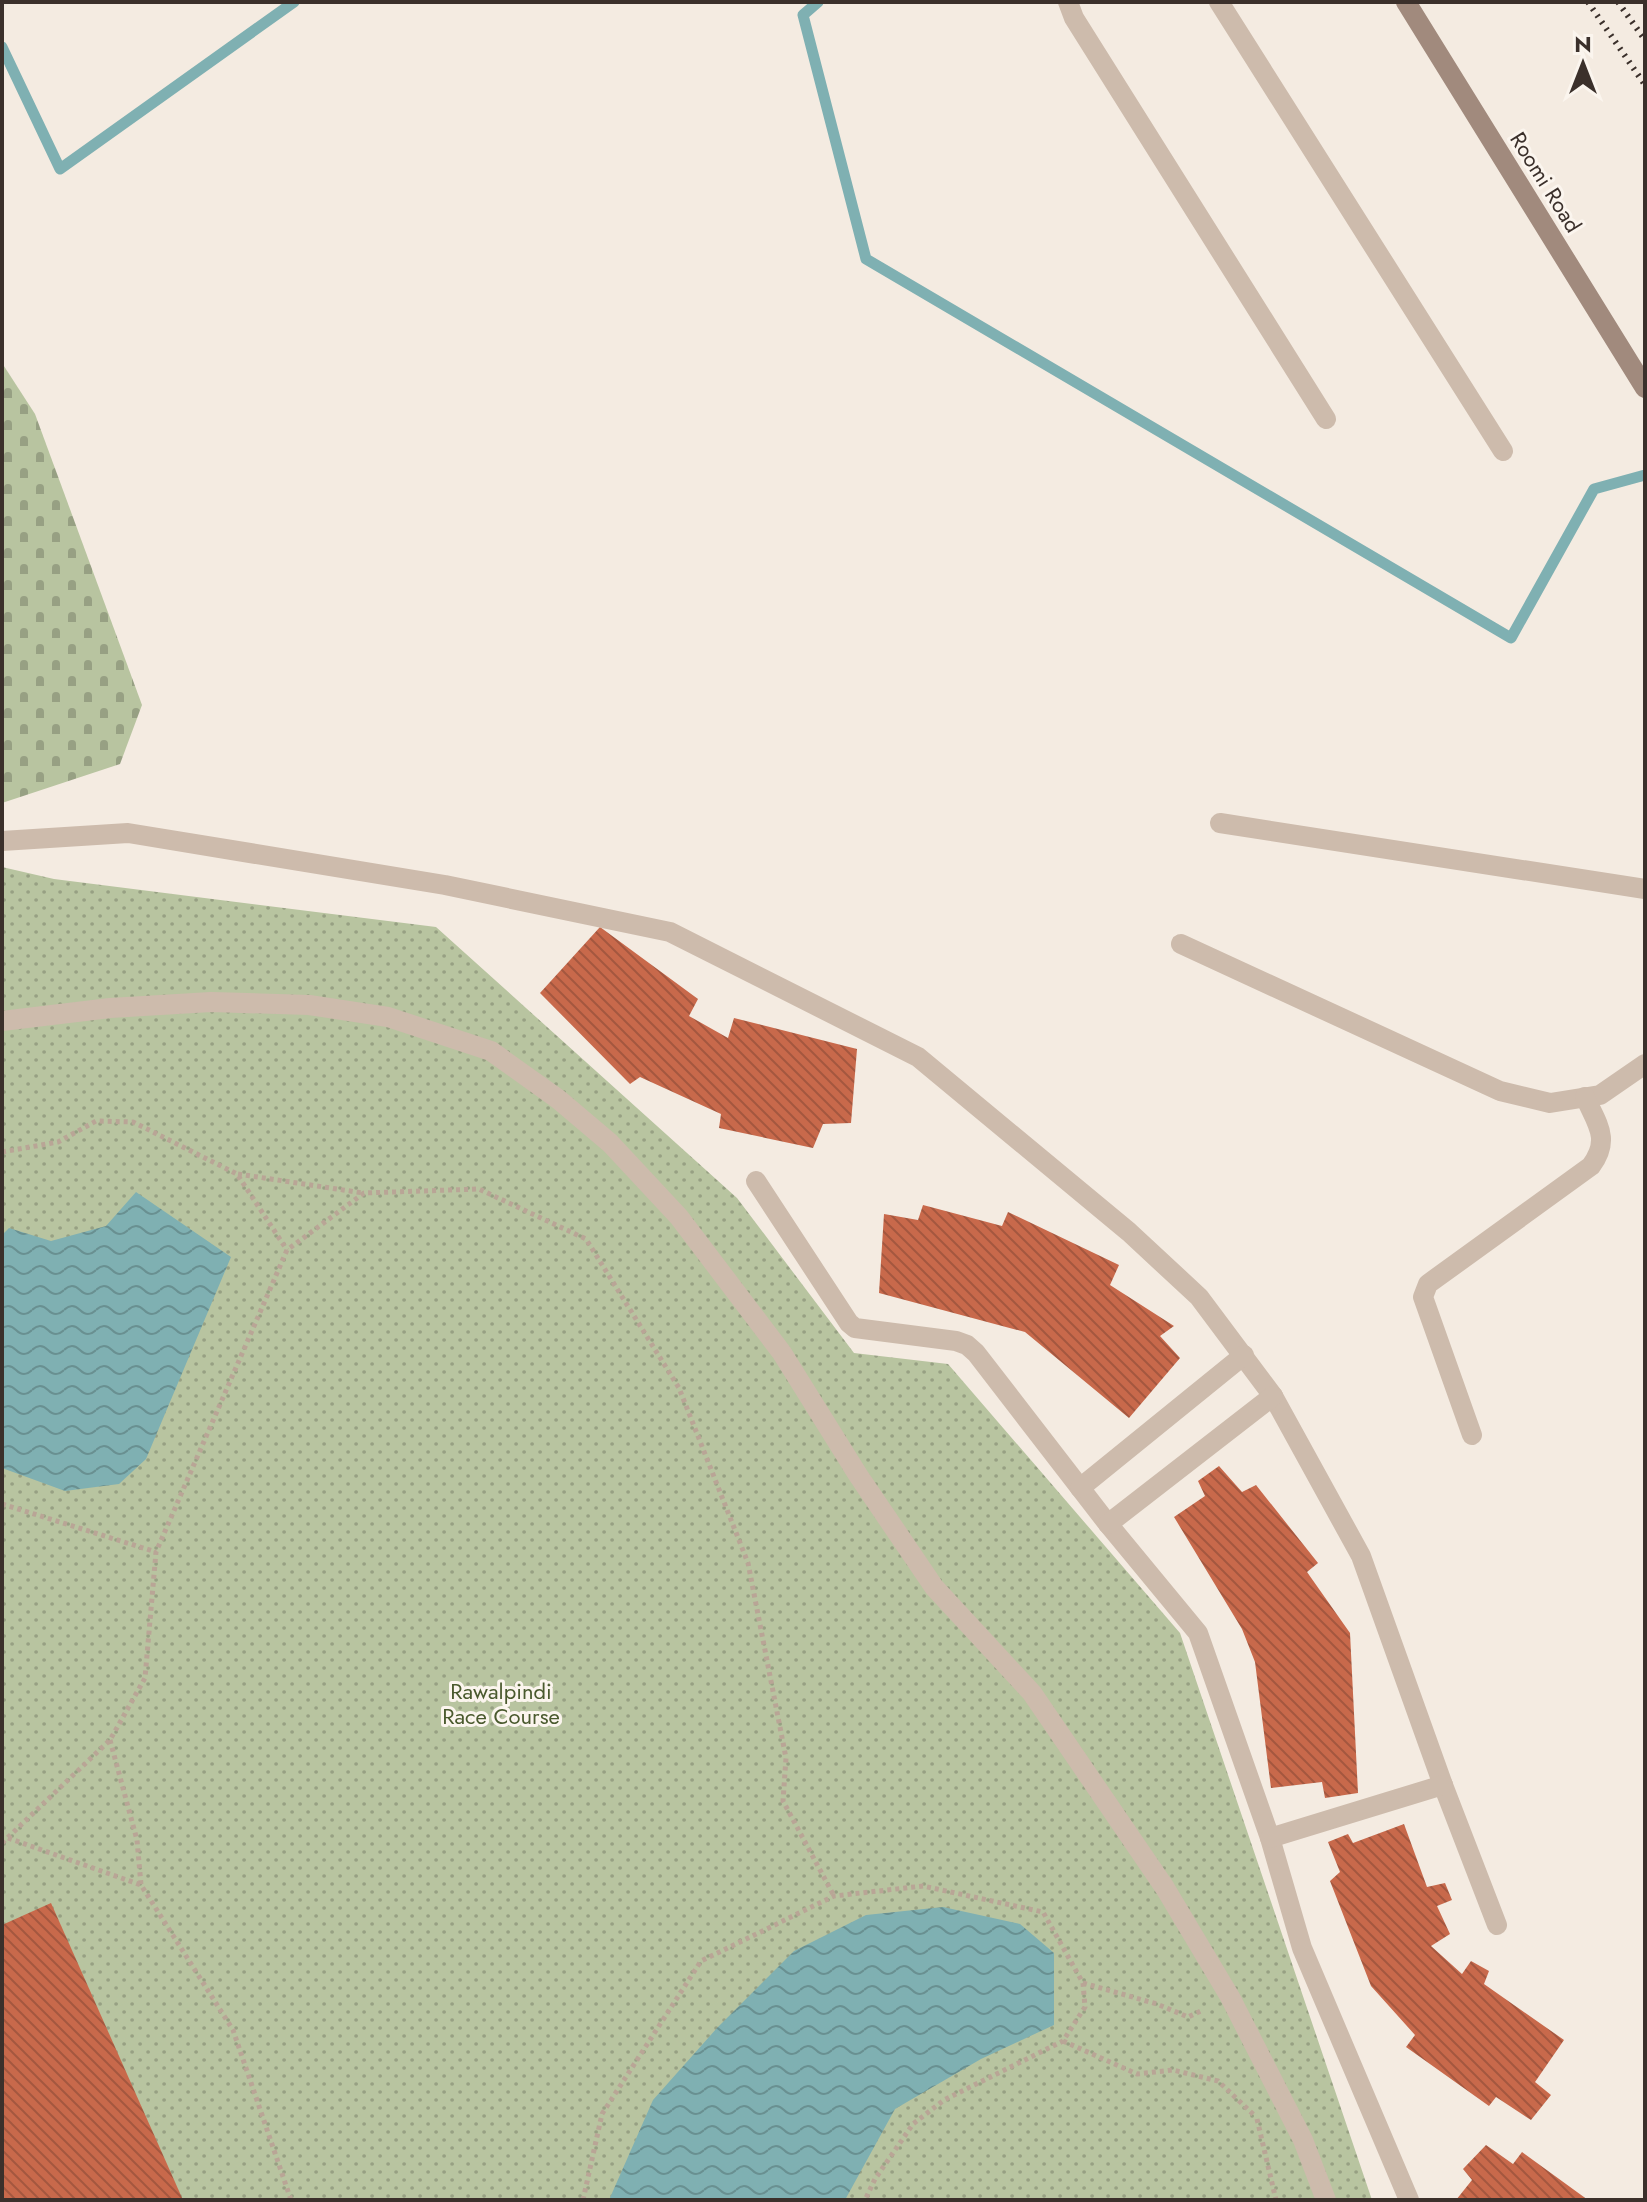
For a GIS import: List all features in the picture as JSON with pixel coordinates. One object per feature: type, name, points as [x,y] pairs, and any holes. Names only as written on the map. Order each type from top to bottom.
[{"type":"street","points":[[1068,2],[1074,18],[1326,419]]},
{"type":"street","points":[[1219,2],[1503,451]]},
{"type":"street","name":"Roomi Road","points":[[1406,2],[1645,388]]},
{"type":"street","points":[[1220,823],[1645,889]]},
{"type":"street","points":[[2,841],[128,833],[445,885],[670,932],[918,1057],[1129,1232],[1199,1297],[1273,1396],[1361,1556],[1497,1925]]},
{"type":"street","points":[[1181,944],[1500,1091],[1550,1103],[1600,1095],[1645,1064]]},
{"type":"street","points":[[2,1021],[110,1008],[211,1002],[309,1005],[388,1017],[491,1051],[558,1099],[610,1143],[679,1217],[782,1353],[858,1475],[934,1587],[1032,1693],[1165,1888],[1230,1997],[1303,2140],[1326,2200]]},
{"type":"street","points":[[1472,1435],[1423,1297],[1428,1284],[1591,1166],[1601,1152],[1602,1133],[1585,1097]]},
{"type":"street","points":[[756,1181],[849,1323],[865,1331],[956,1341],[976,1353],[1108,1524],[1198,1633],[1270,1838],[1302,1948],[1409,2200]]},
{"type":"street","points":[[1080,1488],[1244,1355]]},
{"type":"street","points":[[1108,1524],[1273,1396]]},
{"type":"street","points":[[1270,1838],[1443,1785]]},
{"type":"path","points":[[2,1152],[58,1142],[96,1121],[133,1122],[237,1174],[364,1193],[479,1189],[586,1239],[679,1388],[748,1563],[786,1758],[783,1801],[834,1896]]},
{"type":"path","points":[[237,1174],[287,1250]]},
{"type":"path","points":[[2,1843],[110,1740],[145,1678],[156,1552],[287,1250],[364,1193]]},
{"type":"path","points":[[2,1504],[156,1552]]},
{"type":"path","points":[[110,1740],[137,1840],[141,1885],[233,2030],[291,2200]]},
{"type":"path","points":[[8,1838],[141,1885]]},
{"type":"path","points":[[583,2200],[602,2114],[701,1961],[834,1896],[923,1886],[1043,1912],[1083,1983],[1085,2007],[1063,2041],[944,2100],[913,2124],[875,2179],[865,2200]]},
{"type":"path","points":[[1083,1983],[1157,2004],[1188,2017],[1230,1997]]},
{"type":"path","points":[[1063,2041],[1137,2074],[1173,2070],[1218,2081],[1257,2118]]},
{"type":"green space","points":[[2,363],[35,414],[142,705],[120,764],[2,803]]},
{"type":"green space","name":"Rawalpindi Race Course","points":[[2,867],[54,879],[436,927],[737,1198],[854,1353],[948,1364],[1180,1633],[1372,2200],[2,2200]]},
{"type":"water","points":[[136,1192],[231,1257],[146,1459],[119,1484],[65,1491],[2,1468],[2,1235],[9,1228],[51,1241],[106,1226]]},
{"type":"water","points":[[943,1907],[1020,1924],[1054,1953],[1054,2025],[981,2059],[895,2109],[845,2200],[609,2200],[653,2100],[717,2028],[794,1951],[866,1915]]},
{"type":"building","points":[[600,927],[698,999],[689,1016],[728,1038],[734,1018],[857,1049],[851,1123],[823,1124],[813,1148],[719,1128],[721,1114],[640,1077],[630,1084],[540,993]]},
{"type":"building","points":[[923,1205],[1002,1226],[1008,1212],[1119,1265],[1110,1285],[1174,1326],[1160,1336],[1180,1358],[1129,1418],[1025,1332],[879,1293],[884,1214],[918,1220]]},
{"type":"building","points":[[1219,1466],[1242,1492],[1256,1485],[1318,1563],[1307,1572],[1350,1633],[1358,1793],[1325,1798],[1322,1782],[1271,1788],[1255,1662],[1242,1629],[1174,1517],[1205,1496],[1198,1481]]},
{"type":"building","points":[[1404,1824],[1427,1887],[1445,1883],[1452,1900],[1437,1906],[1450,1934],[1431,1946],[1462,1974],[1471,1961],[1489,1971],[1484,1984],[1564,2040],[1535,2082],[1551,2095],[1531,2120],[1496,2097],[1489,2106],[1406,2047],[1415,2035],[1371,1986],[1330,1881],[1340,1872],[1328,1842],[1348,1834],[1353,1843]]},
{"type":"building","points":[[51,1903],[183,2200],[2,2200],[2,1925]]},
{"type":"building","points":[[1486,2145],[1513,2164],[1522,2152],[1588,2200],[1456,2200],[1472,2180],[1463,2169]]},
{"type":"waterway","points":[[2,47],[60,169],[294,2]]},
{"type":"waterway","points":[[818,2],[803,15],[866,259],[1511,638],[1594,489],[1645,475]]},
{"type":"railway","points":[[1588,2],[1645,85]]},
{"type":"railway","points":[[1618,2],[1645,40]]}]
